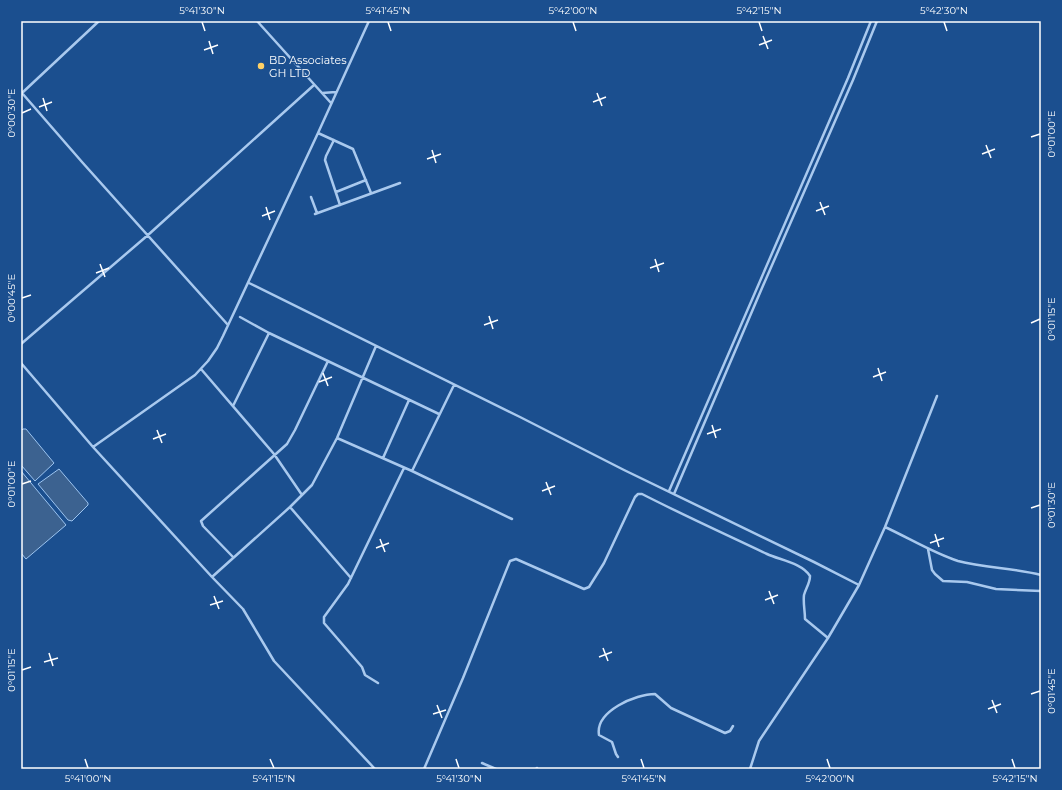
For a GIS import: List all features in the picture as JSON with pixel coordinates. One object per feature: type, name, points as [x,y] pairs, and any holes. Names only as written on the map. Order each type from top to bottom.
[{"type":"street","points":[[99,21],[22,93],[228,325]]},
{"type":"street","points":[[257,21],[331,103]]},
{"type":"street","points":[[93,447],[195,375],[217,348],[249,283],[369,21]]},
{"type":"street","points":[[670,492],[848,78],[871,21]]},
{"type":"street","points":[[674,494],[853,80],[877,21]]},
{"type":"street","points":[[21,344],[148,235],[314,85]]},
{"type":"street","points":[[322,93],[336,92]]},
{"type":"street","points":[[318,133],[353,149],[371,193]]},
{"type":"street","points":[[334,140],[325,160],[340,205]]},
{"type":"street","points":[[336,192],[366,180]]},
{"type":"street","points":[[311,197],[316,213],[400,183]]},
{"type":"street","points":[[249,283],[859,585]]},
{"type":"street","points":[[240,317],[269,333],[439,414]]},
{"type":"street","points":[[233,406],[269,333]]},
{"type":"street","points":[[212,577],[290,507],[312,485],[337,438],[364,378],[376,346]]},
{"type":"street","points":[[233,557],[203,526],[202,521],[286,444],[295,430],[328,361]]},
{"type":"street","points":[[21,363],[93,447],[212,577],[244,609],[274,661],[375,769]]},
{"type":"street","points":[[201,369],[274,454],[302,495]]},
{"type":"street","points":[[412,471],[454,385]]},
{"type":"street","points":[[750,769],[759,741],[828,638],[859,585],[885,527],[937,396]]},
{"type":"street","points":[[383,458],[409,400]]},
{"type":"street","points":[[337,438],[412,471],[512,519]]},
{"type":"street","points":[[378,683],[365,675],[362,667],[323,620],[351,578],[404,468]]},
{"type":"street","points":[[424,769],[466,671],[510,561],[516,559],[587,589],[604,563],[638,494],[642,494],[769,555],[797,565],[805,570],[810,576],[810,580],[804,594],[805,619],[828,638]]},
{"type":"street","points":[[290,507],[351,578]]},
{"type":"street","points":[[885,527],[952,559],[984,566],[1018,570],[1041,575]]},
{"type":"street","points":[[928,548],[932,570],[943,581],[967,582],[996,589],[1041,591]]},
{"type":"street","points":[[618,757],[612,742],[599,735],[598,731],[600,724],[608,713],[633,698],[655,694],[671,708],[725,732],[730,731],[733,726]]},
{"type":"street","points":[[482,762],[496,769]]},
{"type":"water","points":[[26,429],[54,463],[35,481],[21,465],[21,431]]},
{"type":"water","points":[[59,469],[88,503],[88,505],[72,521],[68,520],[38,484]]},
{"type":"water","points":[[21,471],[66,525],[26,559],[21,553]]},
{"type":"place","name":"BD Associates GH LTD","points":[[261,66]]}]
